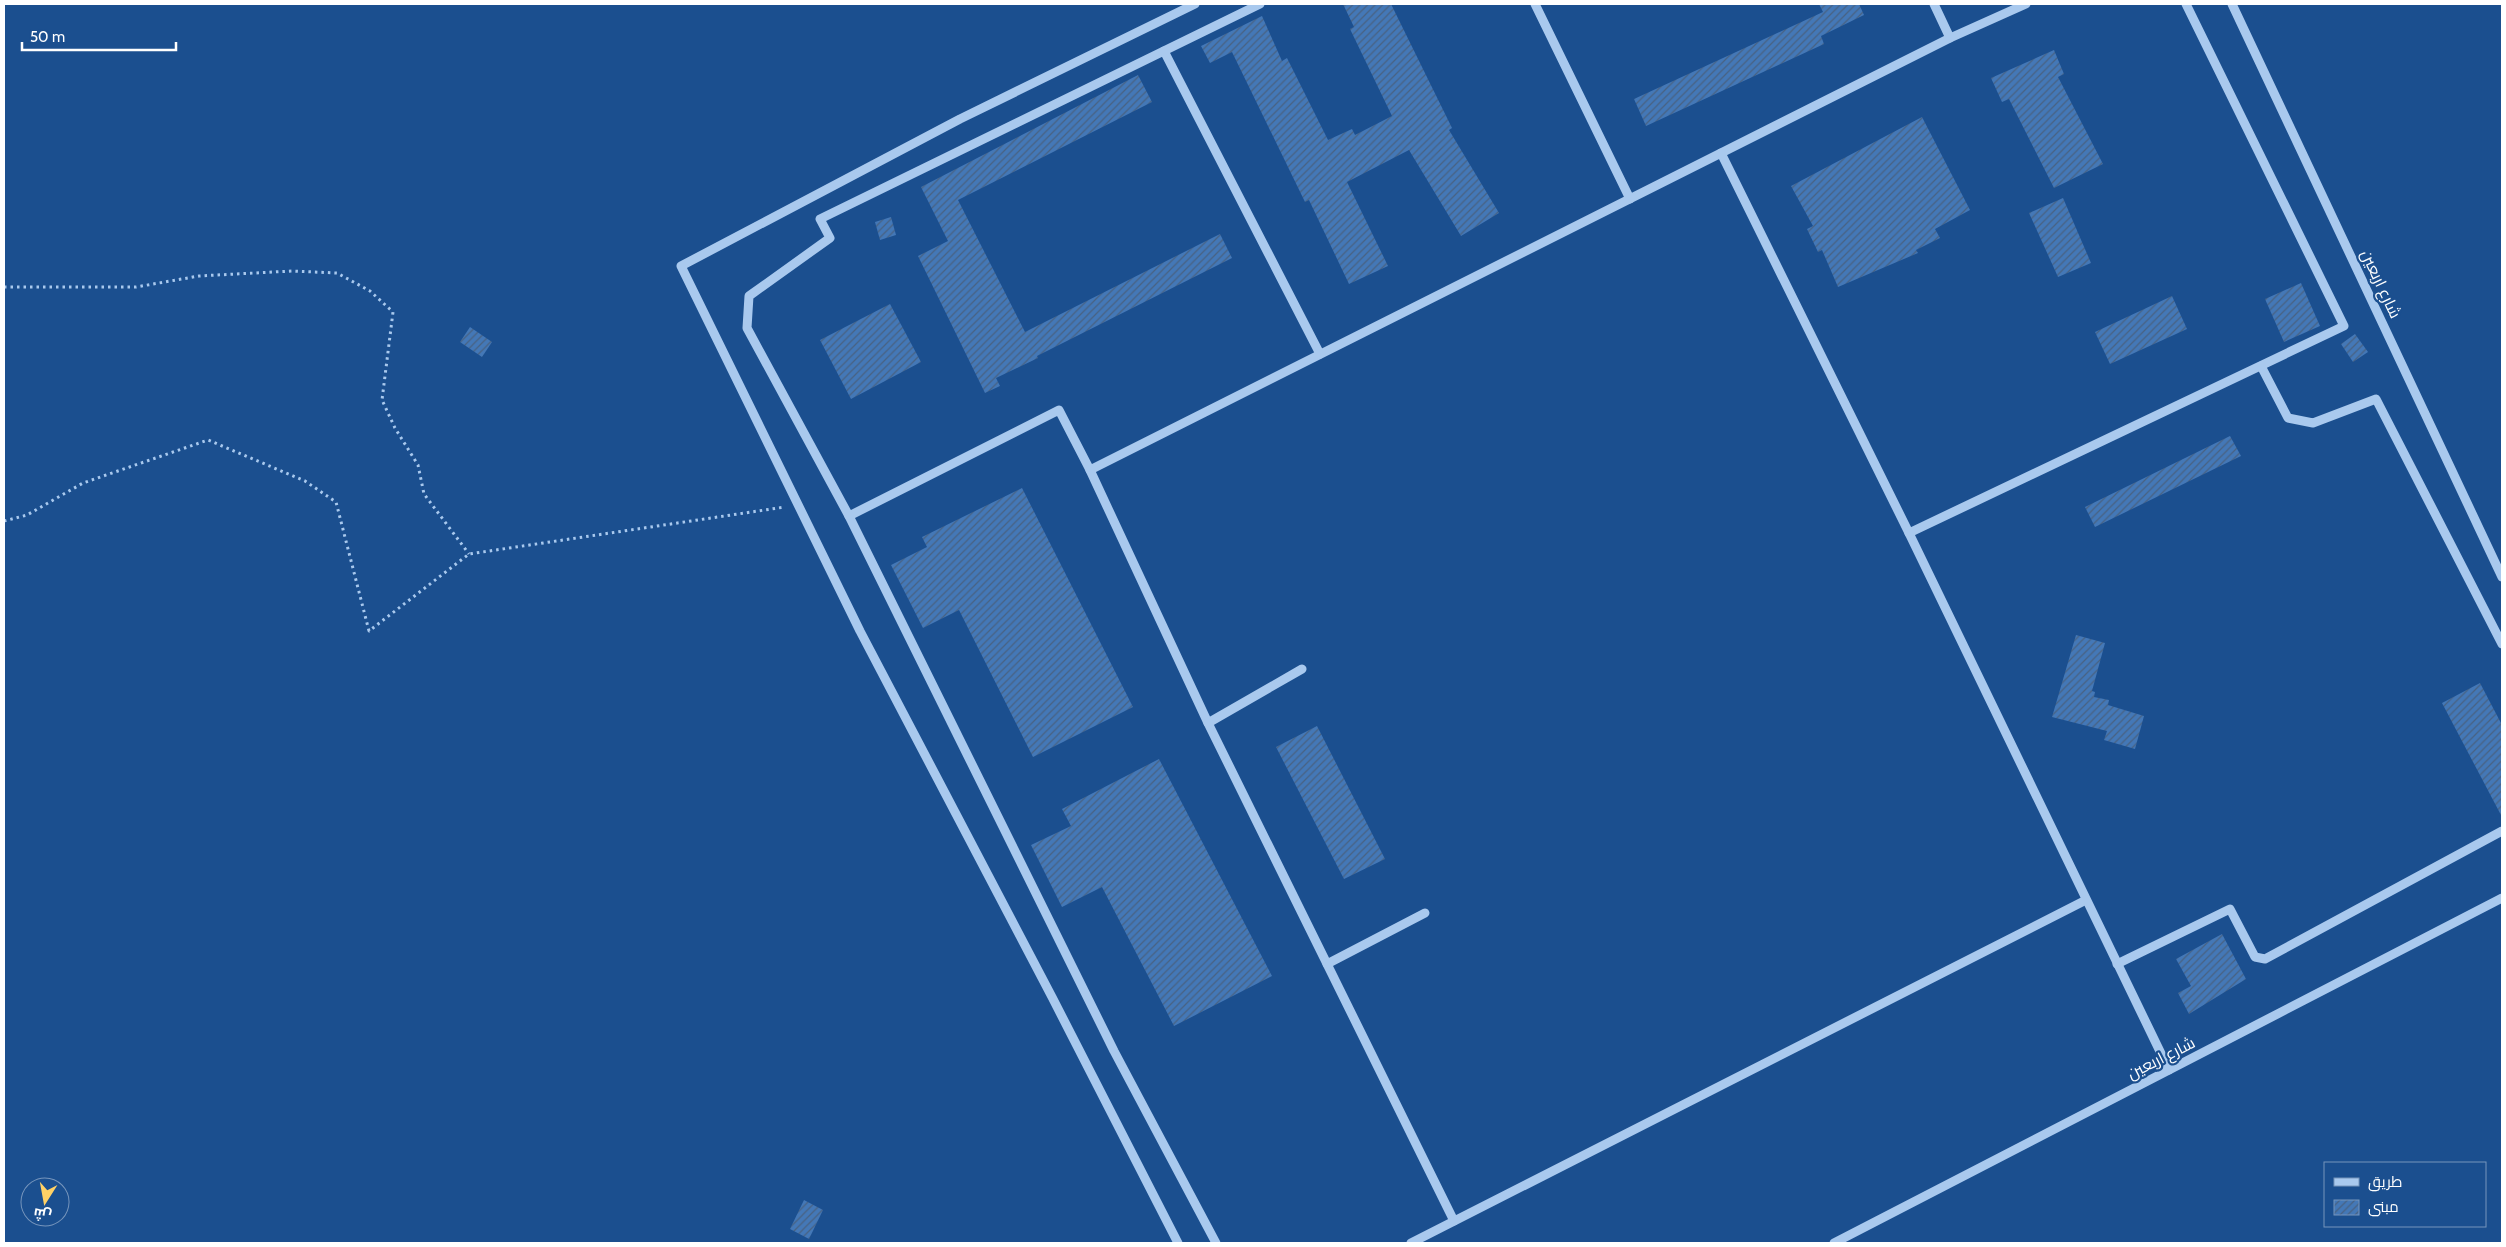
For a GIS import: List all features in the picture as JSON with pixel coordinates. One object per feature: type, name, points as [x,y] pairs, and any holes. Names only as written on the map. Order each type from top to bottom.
[{"type":"street","points":[[1178,1243],[1052,997],[860,631],[681,266],[960,119],[1195,4]]},
{"type":"street","points":[[1216,1243],[1114,1051],[849,516],[747,328],[749,296],[830,238],[820,219],[1260,4]]},
{"type":"street","points":[[1535,4],[1630,199]]},
{"type":"street","points":[[1934,4],[1950,38]]},
{"type":"street","points":[[1090,470],[1950,38],[2026,4]]},
{"type":"street","points":[[1909,534],[2344,326],[2186,4]]},
{"type":"street","name":"شارع اربعين","points":[[2232,4],[2502,577]]},
{"type":"street","points":[[1164,51],[1320,354]]},
{"type":"street","points":[[1721,153],[1909,534],[2169,1070]]},
{"type":"street","points":[[2261,366],[2288,418],[2313,423],[2376,399],[2502,644]]},
{"type":"street","points":[[849,516],[1058,410],[1090,470],[1208,723],[1454,1221]]},
{"type":"street","points":[[1208,723],[1302,669]]},
{"type":"street","points":[[2118,964],[2230,909],[2256,957],[2265,960],[2502,831]]},
{"type":"street","name":"شارع اربعين","points":[[1834,1243],[2502,898]]},
{"type":"street","points":[[1411,1243],[2086,900]]},
{"type":"street","points":[[1327,964],[1425,913]]},
{"type":"path","points":[[4,287],[136,287],[199,276],[292,271],[337,273],[370,291],[392,312],[382,400],[395,428],[418,465],[424,494],[469,554]]},
{"type":"path","points":[[4,520],[27,515],[83,483],[208,440],[305,481],[336,502],[369,631],[469,554],[798,505]]},
{"type":"building","points":[[1343,4],[1391,4],[1452,128],[1449,130],[1499,213],[1461,236],[1409,150],[1347,182],[1388,266],[1349,284],[1309,200],[1305,202],[1232,52],[1210,63],[1201,46],[1262,16],[1282,61],[1287,58],[1328,140],[1352,129],[1355,135],[1392,116],[1350,29],[1354,27]]},
{"type":"building","points":[[1819,4],[1859,4],[1864,15],[1821,36],[1824,44],[1646,126],[1634,99],[1823,12]]},
{"type":"building","points":[[2054,50],[2064,74],[2058,77],[2103,164],[2054,188],[2009,99],[2002,102],[1991,78]]},
{"type":"building","points":[[1138,75],[1152,102],[958,200],[1025,332],[1220,234],[1232,258],[996,378],[1000,386],[985,393],[918,256],[948,241],[921,187]]},
{"type":"building","points":[[1922,117],[1970,210],[1935,229],[1940,238],[1916,250],[1918,253],[1838,287],[1822,250],[1818,252],[1807,229],[1813,226],[1791,186]]},
{"type":"building","points":[[2063,198],[2091,263],[2058,277],[2029,213]]},
{"type":"building","points":[[891,217],[896,235],[880,240],[875,222]]},
{"type":"building","points":[[2301,283],[2320,326],[2284,342],[2265,299]]},
{"type":"building","points":[[2172,296],[2187,329],[2110,364],[2095,332]]},
{"type":"building","points":[[890,304],[921,362],[851,399],[820,340]]},
{"type":"building","points":[[470,327],[492,342],[482,357],[460,342]]},
{"type":"building","points":[[2355,334],[2368,352],[2353,362],[2341,344]]},
{"type":"building","points":[[2230,436],[2241,456],[2095,527],[2085,507]]},
{"type":"building","points":[[1022,488],[1133,707],[1033,757],[959,610],[923,628],[891,565],[927,547],[922,537]]},
{"type":"building","points":[[2076,635],[2105,643],[2092,691],[2095,692],[2094,697],[2109,700],[2108,705],[2144,716],[2135,749],[2104,740],[2107,731],[2052,717]]},
{"type":"building","points":[[2480,683],[2502,725],[2502,817],[2442,703]]},
{"type":"building","points":[[1317,726],[1385,859],[1344,879],[1276,747]]},
{"type":"building","points":[[1159,759],[1272,976],[1174,1026],[1102,887],[1062,907],[1031,845],[1071,826],[1062,809]]},
{"type":"building","points":[[2222,934],[2246,979],[2189,1014],[2178,993],[2191,986],[2176,959]]},
{"type":"building","points":[[804,1200],[823,1210],[809,1239],[790,1229]]}]
